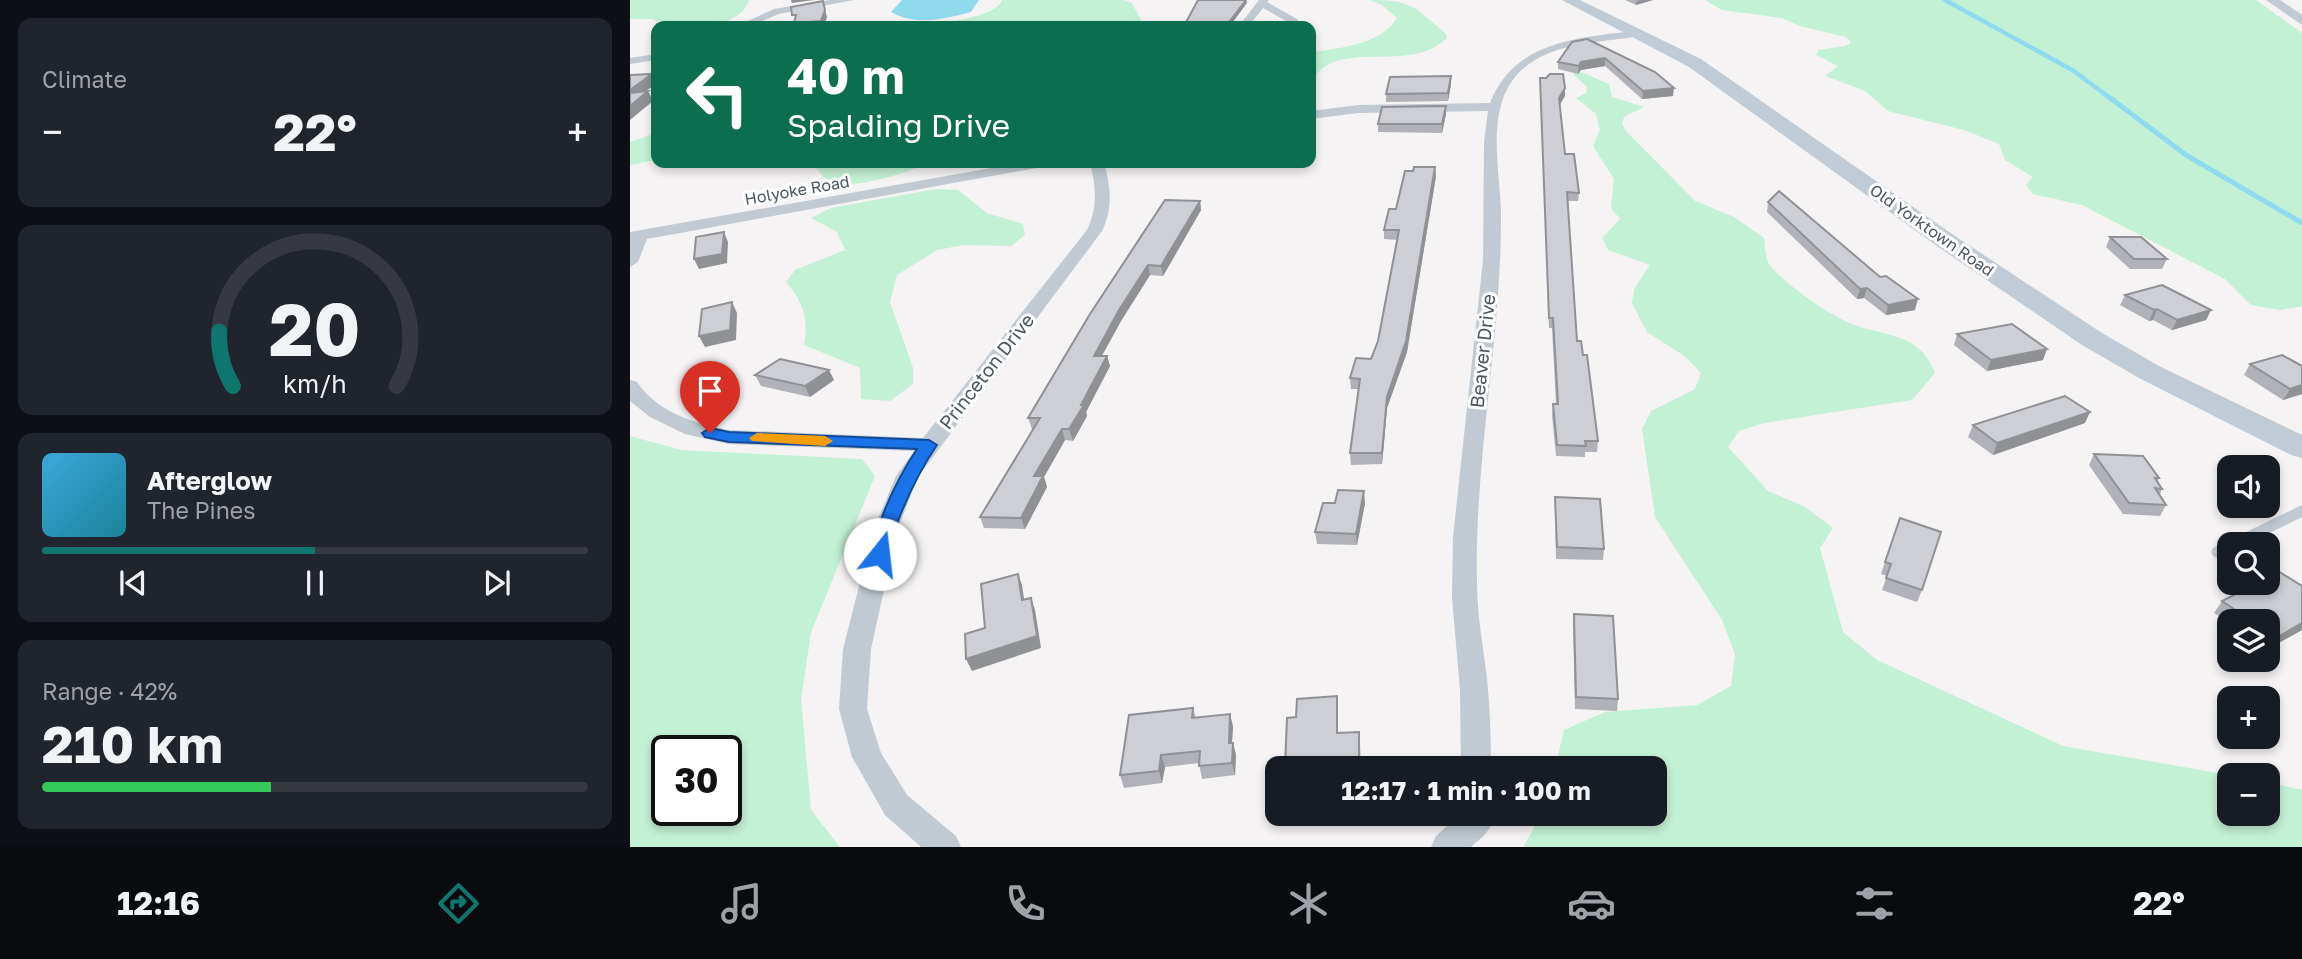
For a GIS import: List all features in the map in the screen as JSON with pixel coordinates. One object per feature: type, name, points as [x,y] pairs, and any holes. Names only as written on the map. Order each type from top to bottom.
[{"type":"main road","name":"Old Yorktown Road","points":[[1569,0],[1640,33],[1695,63],[1946,241],[2092,339],[2149,372],[2302,448]]},
{"type":"street","points":[[776,0],[777,11]]},
{"type":"street","points":[[754,21],[777,11],[849,0]]},
{"type":"street","points":[[2272,0],[2302,21]]},
{"type":"street","points":[[1248,21],[1263,2],[1293,21]]},
{"type":"street","name":"Beaver Drive","points":[[1476,756],[1475,706],[1464,584],[1473,430],[1490,268],[1493,130],[1496,107],[1502,88],[1512,74],[1525,63],[1562,46],[1640,33]]},
{"type":"street","points":[[630,61],[651,58]]},
{"type":"street","points":[[1316,114],[1358,109],[1496,107]]},
{"type":"street","name":"Holyoke Road","points":[[635,236],[1014,168]]},
{"type":"street","name":"Princeton Drive","points":[[945,847],[896,805],[867,757],[853,709],[857,649],[885,531],[907,476],[1094,231],[1103,215],[1103,183],[1098,168]]},
{"type":"street","points":[[630,262],[635,236]]},
{"type":"street","points":[[630,386],[633,393],[657,413],[692,429],[729,437],[929,445]]},
{"type":"street","points":[[1447,847],[1472,826]]},
{"type":"lane","points":[[2259,532],[2302,511]]},
{"type":"green space","points":[[630,0],[749,0],[743,10],[726,21],[630,19]]},
{"type":"green space","points":[[1002,0],[1123,0],[1132,3],[1141,21],[951,21],[986,12],[997,7]]},
{"type":"green space","points":[[1370,0],[1395,1],[1411,6],[1426,16],[1447,38],[1431,49],[1414,54],[1342,60],[1327,66],[1316,75],[1316,51],[1358,44],[1390,27],[1397,18],[1382,5]]},
{"type":"green space","points":[[1705,0],[2256,0],[2302,33],[2302,306],[2280,310],[2251,305],[2225,279],[2082,205],[2033,194],[2026,185],[2033,177],[2005,160],[1999,144],[1964,130],[1888,111],[1865,91],[1825,76],[1838,66],[1816,55],[1818,50],[1846,46],[1851,42],[1846,37],[1800,26],[1782,18],[1722,10]]},
{"type":"green space","points":[[1574,69],[1609,84],[1612,97],[1644,107],[1624,117],[1622,124],[1626,131],[1695,201],[1734,217],[1764,238],[1769,264],[1795,289],[1842,320],[1912,343],[1929,360],[1935,373],[1912,400],[1764,423],[1739,431],[1728,447],[1768,491],[1805,507],[1833,528],[1820,548],[1843,632],[1877,660],[2063,746],[2217,773],[2217,826],[2280,826],[2280,785],[2302,790],[2302,847],[1523,847],[1535,826],[1667,826],[1667,756],[1558,756],[1564,730],[1605,712],[1697,705],[1731,686],[1735,654],[1722,620],[1655,517],[1642,429],[1651,411],[1695,389],[1701,373],[1686,357],[1647,332],[1632,303],[1634,289],[1650,265],[1608,250],[1602,238],[1620,219],[1611,208],[1614,179],[1593,146],[1600,130],[1596,114],[1576,98],[1586,93],[1587,87],[1574,75]]},
{"type":"green space","points":[[651,135],[651,161],[630,165],[630,142]]},
{"type":"green space","points":[[815,168],[917,168],[860,183],[837,184]]},
{"type":"green space","points":[[936,189],[958,190],[987,213],[1023,224],[1025,235],[1011,246],[964,245],[937,250],[897,275],[890,302],[913,368],[913,384],[890,401],[861,399],[860,368],[804,345],[806,327],[803,311],[797,296],[786,282],[795,270],[845,250],[837,232],[811,218],[831,208]]},
{"type":"green space","points":[[630,436],[681,450],[862,459],[875,476],[811,632],[801,699],[811,810],[840,847],[630,847]]},
{"type":"water","points":[[902,0],[979,0],[971,12],[941,19],[920,20],[891,12]]},
{"type":"building","points":[[1198,0],[1246,0],[1230,21],[1187,21]]},
{"type":"building","points":[[823,1],[825,10],[821,21],[794,21],[796,15],[792,15],[791,7]]},
{"type":"building","points":[[1587,39],[1655,72],[1674,88],[1643,91],[1605,58],[1581,62],[1579,66],[1558,62],[1572,42]]},
{"type":"building","points":[[651,74],[630,90],[630,75]]},
{"type":"building","points":[[1550,74],[1563,74],[1565,88],[1559,98],[1565,154],[1574,154],[1579,193],[1567,192],[1577,341],[1581,341],[1583,355],[1587,355],[1598,441],[1585,441],[1586,446],[1557,445],[1553,404],[1558,404],[1553,318],[1549,318],[1540,78],[1546,78]]},
{"type":"building","points":[[1451,76],[1448,93],[1386,94],[1390,77]]},
{"type":"building","points":[[648,91],[630,106],[630,93]]},
{"type":"building","points":[[1446,106],[1442,124],[1378,124],[1382,107]]},
{"type":"building","points":[[1414,167],[1435,167],[1406,341],[1387,397],[1382,453],[1350,453],[1360,379],[1350,378],[1356,358],[1371,359],[1378,341],[1399,230],[1384,230],[1389,209],[1396,209],[1405,171],[1413,171]]},
{"type":"building","points":[[1779,191],[1880,277],[1886,276],[1918,299],[1888,305],[1867,288],[1860,289],[1768,202]]},
{"type":"building","points":[[1165,200],[1200,201],[1161,266],[1148,265],[1119,310],[1094,356],[1107,356],[1081,405],[1084,405],[1069,429],[1062,429],[1034,476],[1043,476],[1021,518],[980,517],[1040,418],[1028,418],[1090,314]]},
{"type":"building","points":[[724,232],[722,254],[694,259],[696,237]]},
{"type":"building","points":[[2110,237],[2141,237],[2167,259],[2134,259]]},
{"type":"building","points":[[2162,285],[2211,310],[2177,320],[2125,295]]},
{"type":"building","points":[[732,302],[730,330],[699,336],[702,309]]},
{"type":"building","points":[[2012,324],[2047,349],[1991,360],[1957,334]]},
{"type":"building","points":[[2282,355],[2302,366],[2302,385],[2290,389],[2250,364]]},
{"type":"building","points":[[780,359],[829,370],[805,386],[755,375]]},
{"type":"building","points":[[2065,396],[2090,412],[1997,443],[1973,425]]},
{"type":"building","points":[[2094,454],[2143,456],[2159,478],[2155,478],[2162,489],[2155,488],[2166,505],[2129,503]]},
{"type":"building","points":[[1338,490],[1364,491],[1356,534],[1315,532],[1323,503],[1335,503]]},
{"type":"building","points":[[1555,497],[1600,499],[1604,549],[1557,547]]},
{"type":"building","points":[[1900,518],[1941,532],[1922,590],[1886,578],[1891,564],[1885,562]]},
{"type":"building","points":[[2280,572],[2302,586],[2302,623],[2280,636],[2280,609],[2234,609],[2222,601],[2234,595],[2280,595]]},
{"type":"building","points":[[1018,574],[1022,600],[1031,598],[1037,636],[966,659],[965,634],[985,628],[981,584]]},
{"type":"building","points":[[1574,614],[1613,616],[1618,699],[1576,697]]},
{"type":"building","points":[[1337,696],[1337,733],[1359,732],[1359,756],[1285,756],[1287,718],[1296,717],[1297,699]]},
{"type":"building","points":[[1193,708],[1192,718],[1230,714],[1229,743],[1233,743],[1232,763],[1199,766],[1200,751],[1161,755],[1159,771],[1120,775],[1129,715]]},
{"type":"waterway","points":[[1945,0],[2074,71],[2111,99]]},
{"type":"waterway","points":[[2109,97],[2186,155],[2302,223]]},
{"type":"slow traffic","points":[[757,438],[825,441]]},
{"type":"route","points":[[710,433],[729,437],[929,445],[907,476],[885,531],[880,554]]}]
